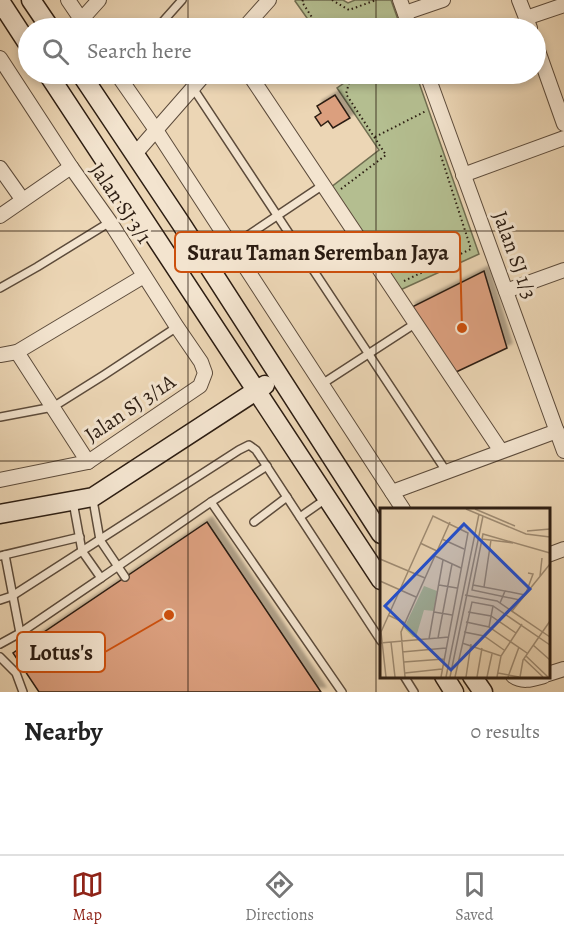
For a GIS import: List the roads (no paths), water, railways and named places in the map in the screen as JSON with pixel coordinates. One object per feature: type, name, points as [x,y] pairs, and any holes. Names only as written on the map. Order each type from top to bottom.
[{"type":"street","points":[[31,0],[43,18]]},
{"type":"street","points":[[68,0],[80,18]]},
{"type":"street","points":[[88,18],[99,0]]},
{"type":"street","points":[[253,18],[269,0]]},
{"type":"street","points":[[402,7],[443,0]]},
{"type":"street","points":[[519,0],[526,18]]},
{"type":"street","points":[[0,1],[18,29]]},
{"type":"street","points":[[538,18],[564,5]]},
{"type":"street","name":"Jalan SJ 3/1","points":[[0,58],[110,222],[201,362],[205,373]]},
{"type":"street","points":[[546,73],[564,124]]},
{"type":"street","points":[[55,84],[380,578]]},
{"type":"street","points":[[88,84],[380,532]]},
{"type":"street","points":[[125,84],[403,508]]},
{"type":"street","points":[[123,187],[124,176],[135,154],[196,84]]},
{"type":"street","points":[[256,84],[501,451]]},
{"type":"street","name":"Jalan SJ 1/3","points":[[431,84],[564,451]]},
{"type":"street","points":[[463,175],[564,138]]},
{"type":"street","points":[[0,216],[71,167]]},
{"type":"street","points":[[0,168],[22,200]]},
{"type":"street","points":[[506,291],[564,270]]},
{"type":"street","points":[[0,355],[17,352],[144,276]]},
{"type":"street","points":[[17,352],[88,462]]},
{"type":"street","name":"Jalan SJ 3/1A","points":[[0,480],[88,462],[200,386],[205,373]]},
{"type":"street","points":[[0,514],[93,497],[279,375]]},
{"type":"street","points":[[392,492],[557,431]]},
{"type":"street","points":[[549,555],[564,549]]},
{"type":"street","points":[[549,674],[564,669]]},
{"type":"street","points":[[445,677],[454,692]]},
{"type":"street","points":[[473,677],[483,692]]},
{"type":"street","points":[[515,677],[529,680],[539,677]]},
{"type":"lane","points":[[167,18],[182,0]]},
{"type":"lane","points":[[193,88],[446,471]]},
{"type":"lane","points":[[232,246],[323,185]]},
{"type":"lane","points":[[0,288],[110,222]]},
{"type":"lane","points":[[322,384],[416,323]]},
{"type":"lane","points":[[0,417],[52,407],[177,327]]},
{"type":"lane","points":[[0,600],[12,596],[249,445],[256,450],[267,466],[380,639]]},
{"type":"lane","points":[[0,644],[20,633],[267,466]]},
{"type":"lane","points":[[93,497],[100,540],[125,577]]},
{"type":"lane","points":[[254,522],[287,497]]},
{"type":"lane","points":[[300,517],[327,498]]},
{"type":"lane","points":[[73,502],[82,551],[101,578]]},
{"type":"lane","points":[[211,502],[342,692]]},
{"type":"lane","points":[[20,633],[2,555],[80,537]]},
{"type":"lane","points":[[0,657],[16,673],[23,692]]},
{"type":"lane","points":[[405,677],[414,692]]},
{"type":"place","name":"Surau Taman Seremban Jaya","points":[[462,328]]},
{"type":"place","name":"Lotus's","points":[[169,615]]}]
